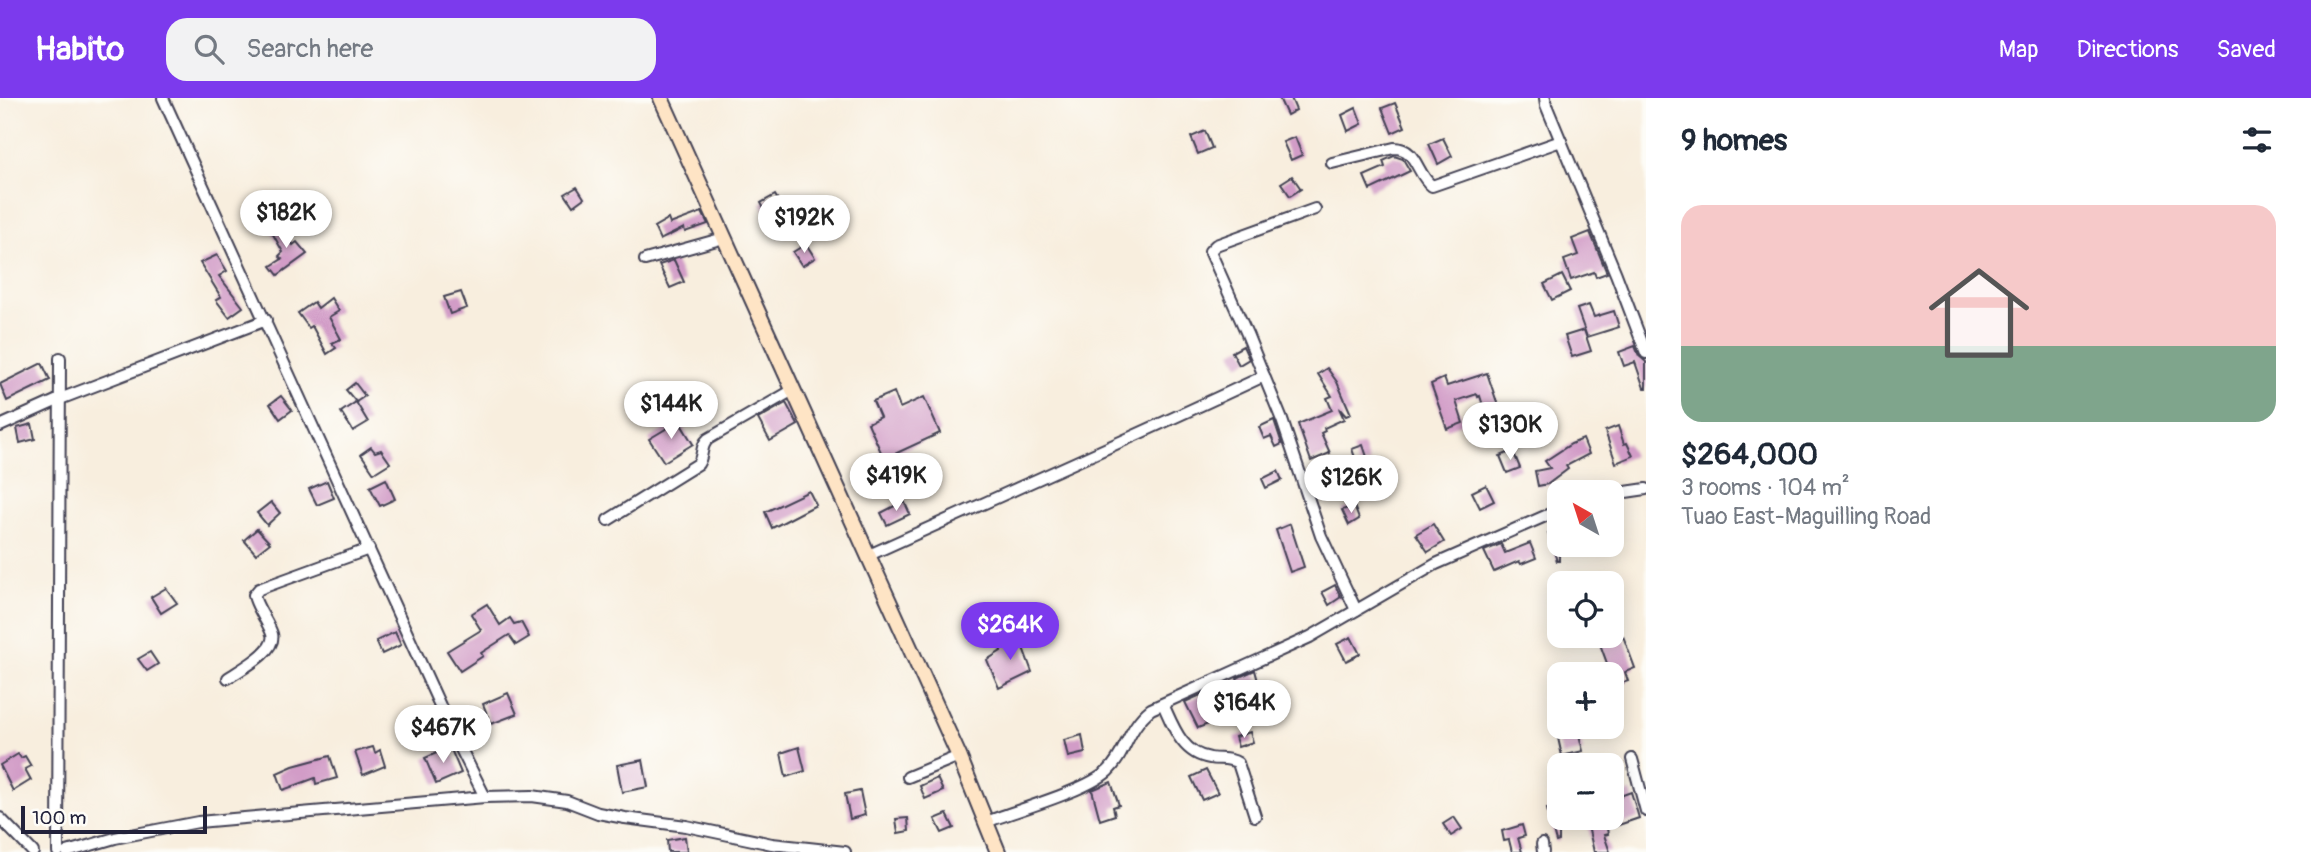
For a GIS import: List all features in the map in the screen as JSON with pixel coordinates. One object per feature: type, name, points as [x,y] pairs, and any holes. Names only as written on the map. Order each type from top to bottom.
[{"type":"main road","points":[[661,98],[959,756],[998,852]]},
{"type":"street","points":[[163,98],[447,721],[485,797]]},
{"type":"street","points":[[1545,98],[1646,353]]},
{"type":"street","points":[[1332,163],[1402,148],[1412,155],[1424,179],[1432,186],[1561,141]]},
{"type":"street","points":[[1315,209],[1216,245],[1210,251],[1282,420],[1321,536],[1356,610]]},
{"type":"street","points":[[645,260],[724,238]]},
{"type":"street","points":[[0,426],[60,399],[266,320]]},
{"type":"street","points":[[58,852],[60,359]]},
{"type":"street","points":[[867,556],[1264,376]]},
{"type":"street","points":[[608,520],[698,464],[702,457],[702,446],[708,439],[793,390]]},
{"type":"street","points":[[1624,492],[1646,489]]},
{"type":"street","points":[[986,822],[1099,778],[1110,769],[1136,723],[1151,709],[1310,637],[1436,564],[1547,515]]},
{"type":"street","points":[[228,678],[268,650],[272,643],[272,635],[254,595],[259,589],[369,549]]},
{"type":"street","points":[[1163,704],[1177,734],[1189,750],[1211,759],[1227,758],[1238,763],[1255,816]]},
{"type":"street","points":[[908,777],[959,756]]},
{"type":"street","points":[[1632,759],[1646,811]]},
{"type":"street","points":[[67,852],[116,838],[198,822],[485,797],[532,796],[567,801],[598,813],[625,818],[685,826],[772,844],[845,852]]},
{"type":"street","points":[[0,818],[33,852]]},
{"type":"building","points":[[1279,98],[1291,98],[1296,110],[1287,115]]},
{"type":"building","points":[[1395,103],[1405,127],[1392,133],[1382,108]]},
{"type":"building","points":[[1356,108],[1362,124],[1348,131],[1342,115]]},
{"type":"building","points":[[1205,131],[1212,148],[1198,154],[1191,137]]},
{"type":"building","points":[[1295,137],[1302,155],[1291,160],[1283,142]]},
{"type":"building","points":[[1443,138],[1452,156],[1438,164],[1429,144]]},
{"type":"building","points":[[1394,156],[1403,159],[1410,171],[1370,190],[1364,176],[1385,167],[1383,161]]},
{"type":"building","points":[[1292,176],[1301,189],[1290,196],[1281,183]]},
{"type":"building","points":[[577,187],[584,198],[573,206],[565,194]]},
{"type":"building","points":[[775,195],[788,217],[773,225],[761,203]]},
{"type":"building","points":[[702,212],[708,224],[685,232],[684,228],[660,240],[654,227],[668,219],[670,224]]},
{"type":"building","points":[[281,223],[293,245],[297,242],[307,254],[278,275],[271,266],[282,259],[279,256],[283,252],[270,229]]},
{"type":"building","points":[[1590,232],[1607,273],[1596,277],[1594,272],[1571,280],[1564,260],[1578,255],[1572,239]]},
{"type":"building","points":[[806,244],[815,258],[802,266],[793,252]]},
{"type":"building","points":[[217,255],[227,271],[219,276],[243,307],[229,317],[216,300],[221,297],[200,263]]},
{"type":"building","points":[[674,260],[684,282],[670,288],[659,265]]},
{"type":"building","points":[[1562,275],[1570,291],[1552,300],[1544,284]]},
{"type":"building","points":[[461,292],[467,308],[450,314],[444,297]]},
{"type":"building","points":[[331,298],[339,311],[329,317],[341,339],[332,343],[336,348],[327,354],[312,326],[309,328],[298,313],[314,302],[318,308]]},
{"type":"building","points":[[1589,305],[1594,317],[1614,311],[1619,327],[1587,337],[1577,309]]},
{"type":"building","points":[[1584,330],[1591,351],[1572,357],[1565,336]]},
{"type":"building","points":[[1243,346],[1249,359],[1239,365],[1232,352]]},
{"type":"building","points":[[1635,346],[1639,356],[1646,362],[1646,388],[1635,362],[1624,366],[1619,352]]},
{"type":"building","points":[[42,363],[50,380],[7,401],[0,384]]},
{"type":"building","points":[[1327,368],[1337,382],[1351,414],[1346,416],[1339,408],[1344,419],[1324,428],[1325,431],[1321,433],[1330,453],[1311,461],[1298,424],[1332,410],[1327,398],[1332,396],[1318,374]]},
{"type":"building","points":[[1487,373],[1504,423],[1490,428],[1477,394],[1456,401],[1463,423],[1447,429],[1431,384],[1444,378],[1447,386]]},
{"type":"building","points":[[355,383],[365,396],[356,402],[346,390]]},
{"type":"building","points":[[894,392],[900,408],[924,397],[940,433],[884,459],[868,423],[880,417],[873,401]]},
{"type":"building","points":[[281,396],[292,410],[280,419],[270,404]]},
{"type":"building","points":[[356,402],[368,422],[353,431],[341,412]]},
{"type":"building","points":[[786,403],[798,425],[770,441],[758,419]]},
{"type":"building","points":[[1274,420],[1282,444],[1276,447],[1271,436],[1264,439],[1259,427]]},
{"type":"building","points":[[679,421],[693,444],[664,462],[649,439]]},
{"type":"building","points":[[32,424],[35,439],[20,443],[17,428]]},
{"type":"building","points":[[1618,426],[1624,444],[1627,443],[1633,456],[1616,463],[1605,431]]},
{"type":"building","points":[[1583,439],[1589,454],[1566,466],[1568,469],[1553,480],[1547,480],[1547,484],[1538,486],[1535,471],[1550,468],[1545,461]]},
{"type":"building","points":[[1363,445],[1369,463],[1358,466],[1352,449]]},
{"type":"building","points":[[371,447],[375,452],[381,450],[390,463],[374,473],[361,454]]},
{"type":"building","points":[[1513,451],[1520,468],[1507,473],[1500,456]]},
{"type":"building","points":[[1278,471],[1282,480],[1266,488],[1262,479]]},
{"type":"building","points":[[386,479],[395,499],[380,506],[370,487]]},
{"type":"building","points":[[327,481],[334,498],[317,505],[309,489]]},
{"type":"building","points":[[1486,485],[1494,501],[1480,508],[1472,492]]},
{"type":"building","points":[[809,491],[816,505],[772,528],[765,512]]},
{"type":"building","points":[[904,501],[910,514],[887,525],[881,513]]},
{"type":"building","points":[[271,502],[280,513],[267,525],[257,513]]},
{"type":"building","points":[[1354,506],[1359,519],[1349,525],[1342,510]]},
{"type":"building","points":[[1290,524],[1304,567],[1290,572],[1276,530]]},
{"type":"building","points":[[1433,524],[1444,542],[1428,552],[1416,534]]},
{"type":"building","points":[[257,529],[270,543],[256,554],[244,540]]},
{"type":"building","points":[[1530,543],[1536,558],[1521,564],[1519,561],[1494,572],[1484,551],[1501,544],[1505,553]]},
{"type":"building","points":[[1335,585],[1341,597],[1329,605],[1322,592]]},
{"type":"building","points":[[166,588],[177,603],[161,613],[151,597]]},
{"type":"building","points":[[487,604],[500,625],[510,618],[514,624],[521,622],[529,637],[516,645],[509,635],[460,671],[447,651],[481,630],[471,614]]},
{"type":"building","points":[[395,632],[401,645],[382,654],[376,641]]},
{"type":"building","points":[[1018,634],[1032,672],[999,688],[987,660],[1001,651],[999,640]]},
{"type":"building","points":[[1351,637],[1360,654],[1346,661],[1337,644]]},
{"type":"building","points":[[1624,639],[1635,668],[1625,672],[1628,681],[1624,682],[1624,662],[1607,662],[1601,648],[1624,648]]},
{"type":"building","points":[[150,652],[158,664],[147,671],[138,659]]},
{"type":"building","points":[[1255,670],[1263,700],[1245,705],[1237,678]]},
{"type":"building","points":[[508,693],[517,714],[491,724],[483,704]]},
{"type":"building","points":[[1203,694],[1216,721],[1198,728],[1185,702]]},
{"type":"building","points":[[1250,732],[1253,742],[1238,747],[1235,737]]},
{"type":"building","points":[[1082,735],[1085,753],[1068,757],[1064,740]]},
{"type":"building","points":[[1558,739],[1580,739],[1583,751],[1561,753]]},
{"type":"building","points":[[373,747],[375,753],[380,750],[385,766],[363,775],[355,752]]},
{"type":"building","points":[[450,747],[461,773],[436,784],[425,758]]},
{"type":"building","points":[[799,747],[805,771],[786,777],[781,753]]},
{"type":"building","points":[[18,754],[21,758],[25,756],[31,766],[25,769],[31,780],[13,791],[0,765]]},
{"type":"building","points":[[330,756],[337,778],[316,784],[315,778],[283,790],[277,773]]},
{"type":"building","points":[[643,760],[648,787],[622,792],[617,765]]},
{"type":"building","points":[[1206,770],[1218,793],[1202,800],[1191,777]]},
{"type":"building","points":[[937,778],[943,791],[925,799],[920,786]]},
{"type":"building","points":[[1111,782],[1119,805],[1113,807],[1115,815],[1100,820],[1092,790]]},
{"type":"building","points":[[860,791],[865,815],[850,819],[845,794]]},
{"type":"building","points":[[1631,792],[1639,818],[1624,823],[1624,795]]},
{"type":"building","points":[[947,814],[954,828],[942,833],[935,819]]},
{"type":"building","points":[[1454,817],[1462,829],[1451,836],[1443,824]]},
{"type":"building","points":[[908,818],[909,831],[898,833],[896,819]]},
{"type":"building","points":[[1522,825],[1525,836],[1518,838],[1522,852],[1512,852],[1509,840],[1504,841],[1502,831]]},
{"type":"building","points":[[1553,830],[1559,830],[1559,841],[1556,842]]},
{"type":"building","points":[[1589,830],[1607,830],[1608,834],[1604,835],[1610,852],[1594,852]]},
{"type":"building","points":[[685,837],[687,852],[668,852],[667,840]]}]
